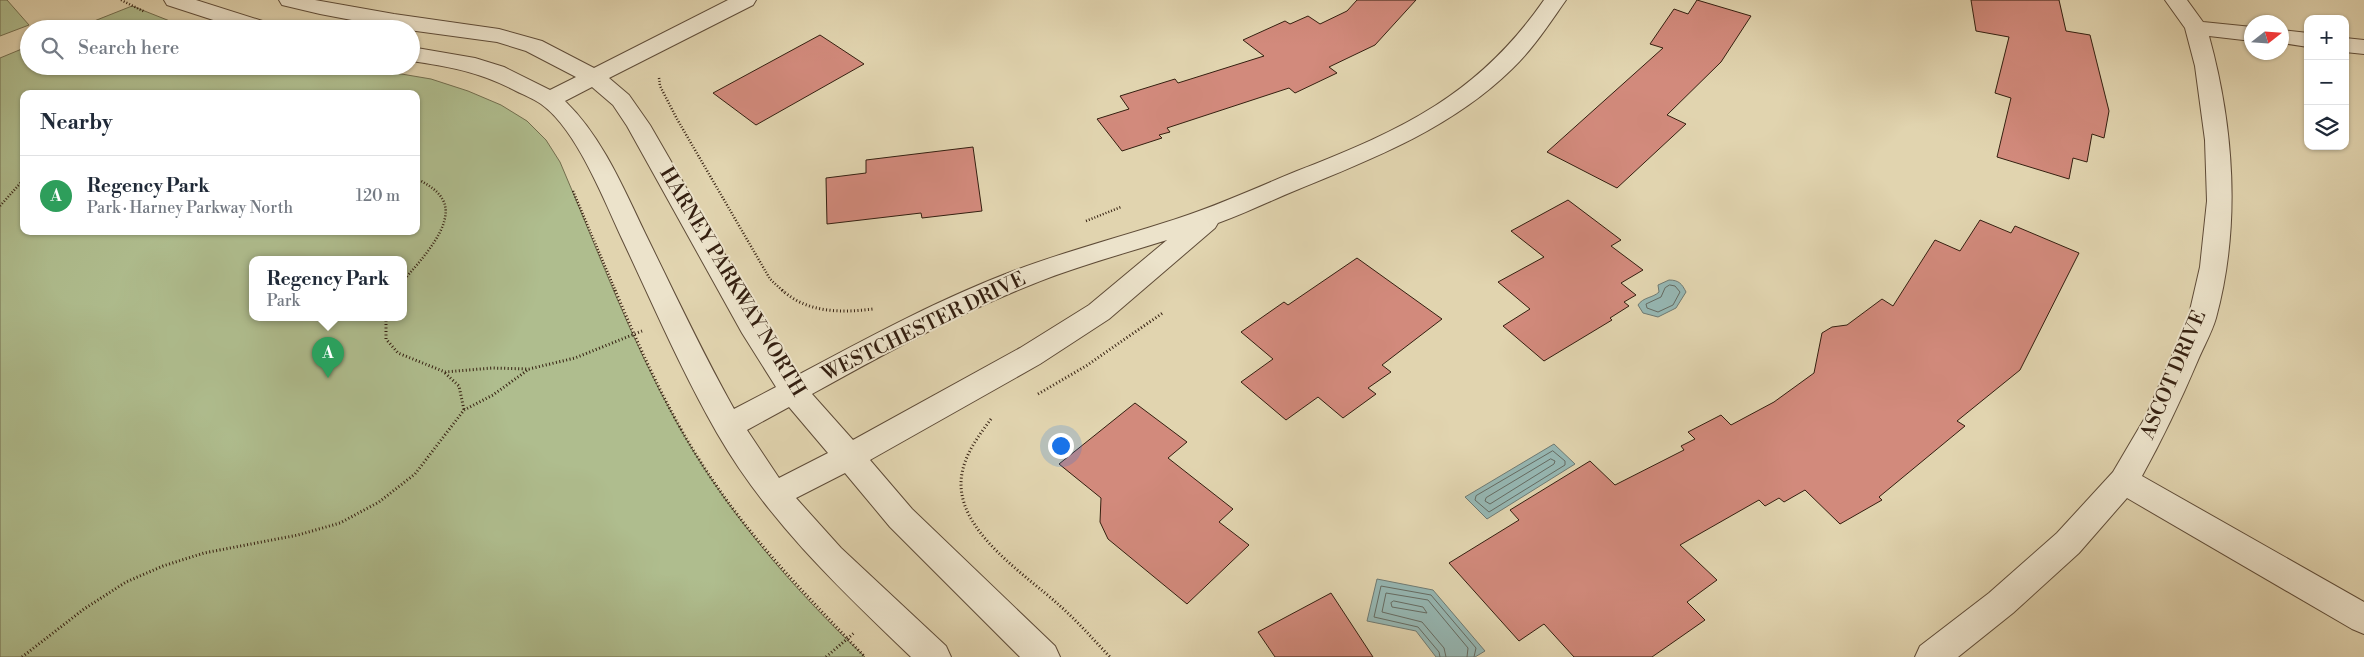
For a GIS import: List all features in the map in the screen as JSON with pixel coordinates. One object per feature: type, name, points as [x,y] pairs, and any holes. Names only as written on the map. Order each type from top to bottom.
[{"type":"street","points":[[175,0],[236,20]]},
{"type":"street","name":"HARNEY PARKWAY NORTH","points":[[290,0],[320,8],[388,20]]},
{"type":"street","points":[[550,99],[745,0]]},
{"type":"street","name":"WESTCHESTER DRIVE","points":[[728,426],[967,302],[1025,277],[1101,250],[1213,216],[1360,156],[1421,126],[1469,96],[1511,60],[1538,28],[1555,0]]},
{"type":"street","name":"ASCOT DRIVE","points":[[1932,657],[2001,603],[2068,543],[2124,481],[2159,419],[2202,319],[2213,267],[2220,201],[2217,140],[2206,66],[2196,28],[2176,0]]},
{"type":"street","name":"HARNEY PARKWAY NORTH","points":[[420,25],[499,36],[534,46],[593,76],[621,100],[638,125],[752,326],[793,391],[847,457],[901,518],[1043,657]]},
{"type":"street","points":[[2196,28],[2244,33]]},
{"type":"street","points":[[2289,38],[2304,40]]},
{"type":"street","points":[[2349,45],[2364,47]]},
{"type":"street","points":[[420,64],[467,63],[496,72],[550,99],[572,121],[604,174],[696,367],[728,426],[774,495],[830,558],[934,657]]},
{"type":"street","name":"WESTCHESTER DRIVE","points":[[774,495],[1030,356],[1099,312],[1213,216]]},
{"type":"street","points":[[2124,481],[2364,619]]},
{"type":"path","points":[[659,76],[660,86],[677,119],[770,279],[793,300],[818,309],[847,312],[878,308]]},
{"type":"path","points":[[407,277],[443,229],[448,209],[440,194],[426,182],[420,180]]},
{"type":"path","points":[[0,206],[20,184]]},
{"type":"path","points":[[445,372],[492,368],[529,369],[575,358],[634,335],[572,189]]},
{"type":"path","points":[[1076,224],[1121,207]]},
{"type":"path","points":[[1030,397],[1061,382],[1164,312]]},
{"type":"path","points":[[386,321],[386,339],[398,354],[445,372],[459,386],[464,410]]},
{"type":"path","points":[[22,657],[84,609],[126,582],[163,566],[204,553],[298,535],[332,526],[379,502],[415,474],[464,410],[494,394],[529,369]]},
{"type":"path","points":[[999,414],[991,419],[974,442],[964,467],[960,490],[966,512],[982,537],[1068,613],[1110,657]]},
{"type":"path","points":[[826,657],[846,639],[865,657]]},
{"type":"green space","points":[[0,0],[7,0],[25,20],[20,20],[20,28],[0,36]]},
{"type":"green space","points":[[132,6],[167,20],[97,20]]},
{"type":"green space","points":[[20,50],[20,75],[407,75],[431,79],[468,91],[501,105],[527,121],[546,140],[560,162],[644,358],[659,390],[695,454],[738,516],[786,576],[865,657],[0,657],[0,58]]},
{"type":"water","points":[[1669,280],[1680,283],[1686,292],[1676,308],[1658,317],[1643,313],[1638,305],[1643,300],[1657,294],[1659,292],[1658,285]]},
{"type":"water","points":[[1554,444],[1575,464],[1487,519],[1465,497]]},
{"type":"water","points":[[1377,579],[1433,590],[1485,651],[1475,657],[1436,657],[1416,631],[1367,621]]},
{"type":"building","points":[[1357,0],[1416,0],[1375,45],[1329,67],[1337,73],[1295,93],[1289,88],[1167,128],[1170,132],[1159,135],[1162,138],[1122,151],[1097,119],[1129,109],[1120,96],[1175,79],[1178,83],[1264,56],[1243,40],[1285,21],[1290,24],[1308,16],[1320,24],[1347,11]]},
{"type":"building","points":[[1697,0],[1751,16],[1721,62],[1667,115],[1686,124],[1617,188],[1547,152],[1663,48],[1650,44],[1674,9],[1688,14]]},
{"type":"building","points":[[1971,0],[2059,0],[2066,31],[2090,35],[2109,111],[2104,138],[2092,134],[2087,162],[2073,158],[2069,179],[1997,157],[2011,98],[1995,93],[2009,37],[1976,31]]},
{"type":"building","points":[[820,35],[864,64],[756,125],[713,93]]},
{"type":"building","points":[[973,147],[982,211],[922,218],[921,213],[827,224],[826,178],[866,173],[866,160]]},
{"type":"building","points":[[1568,200],[1621,240],[1611,246],[1643,270],[1621,283],[1636,295],[1624,302],[1629,306],[1610,318],[1612,320],[1544,361],[1503,326],[1530,309],[1498,282],[1544,257],[1511,231]]},
{"type":"building","points":[[1980,220],[2011,233],[2015,226],[2079,253],[2020,370],[1957,421],[1965,426],[1879,497],[1882,500],[1840,524],[1805,490],[1784,502],[1779,498],[1765,506],[1759,500],[1680,545],[1717,580],[1687,602],[1705,620],[1652,657],[1574,657],[1544,624],[1519,641],[1449,563],[1519,520],[1510,510],[1590,461],[1615,485],[1684,450],[1681,446],[1695,439],[1688,432],[1721,415],[1731,425],[1774,402],[1814,373],[1822,333],[1832,327],[1847,325],[1882,299],[1893,306],[1935,240],[1960,251]]},
{"type":"building","points":[[1357,258],[1442,319],[1382,365],[1391,372],[1368,388],[1376,394],[1343,418],[1318,397],[1286,420],[1241,382],[1273,359],[1241,332],[1284,302],[1288,305]]},
{"type":"building","points":[[1135,403],[1187,442],[1168,458],[1233,509],[1219,522],[1249,545],[1187,604],[1108,539],[1100,522],[1101,498],[1059,464]]},
{"type":"building","points":[[1331,593],[1373,657],[1275,657],[1258,632]]},
{"type":"place","name":"Regency Park","points":[[328,378]]}]
